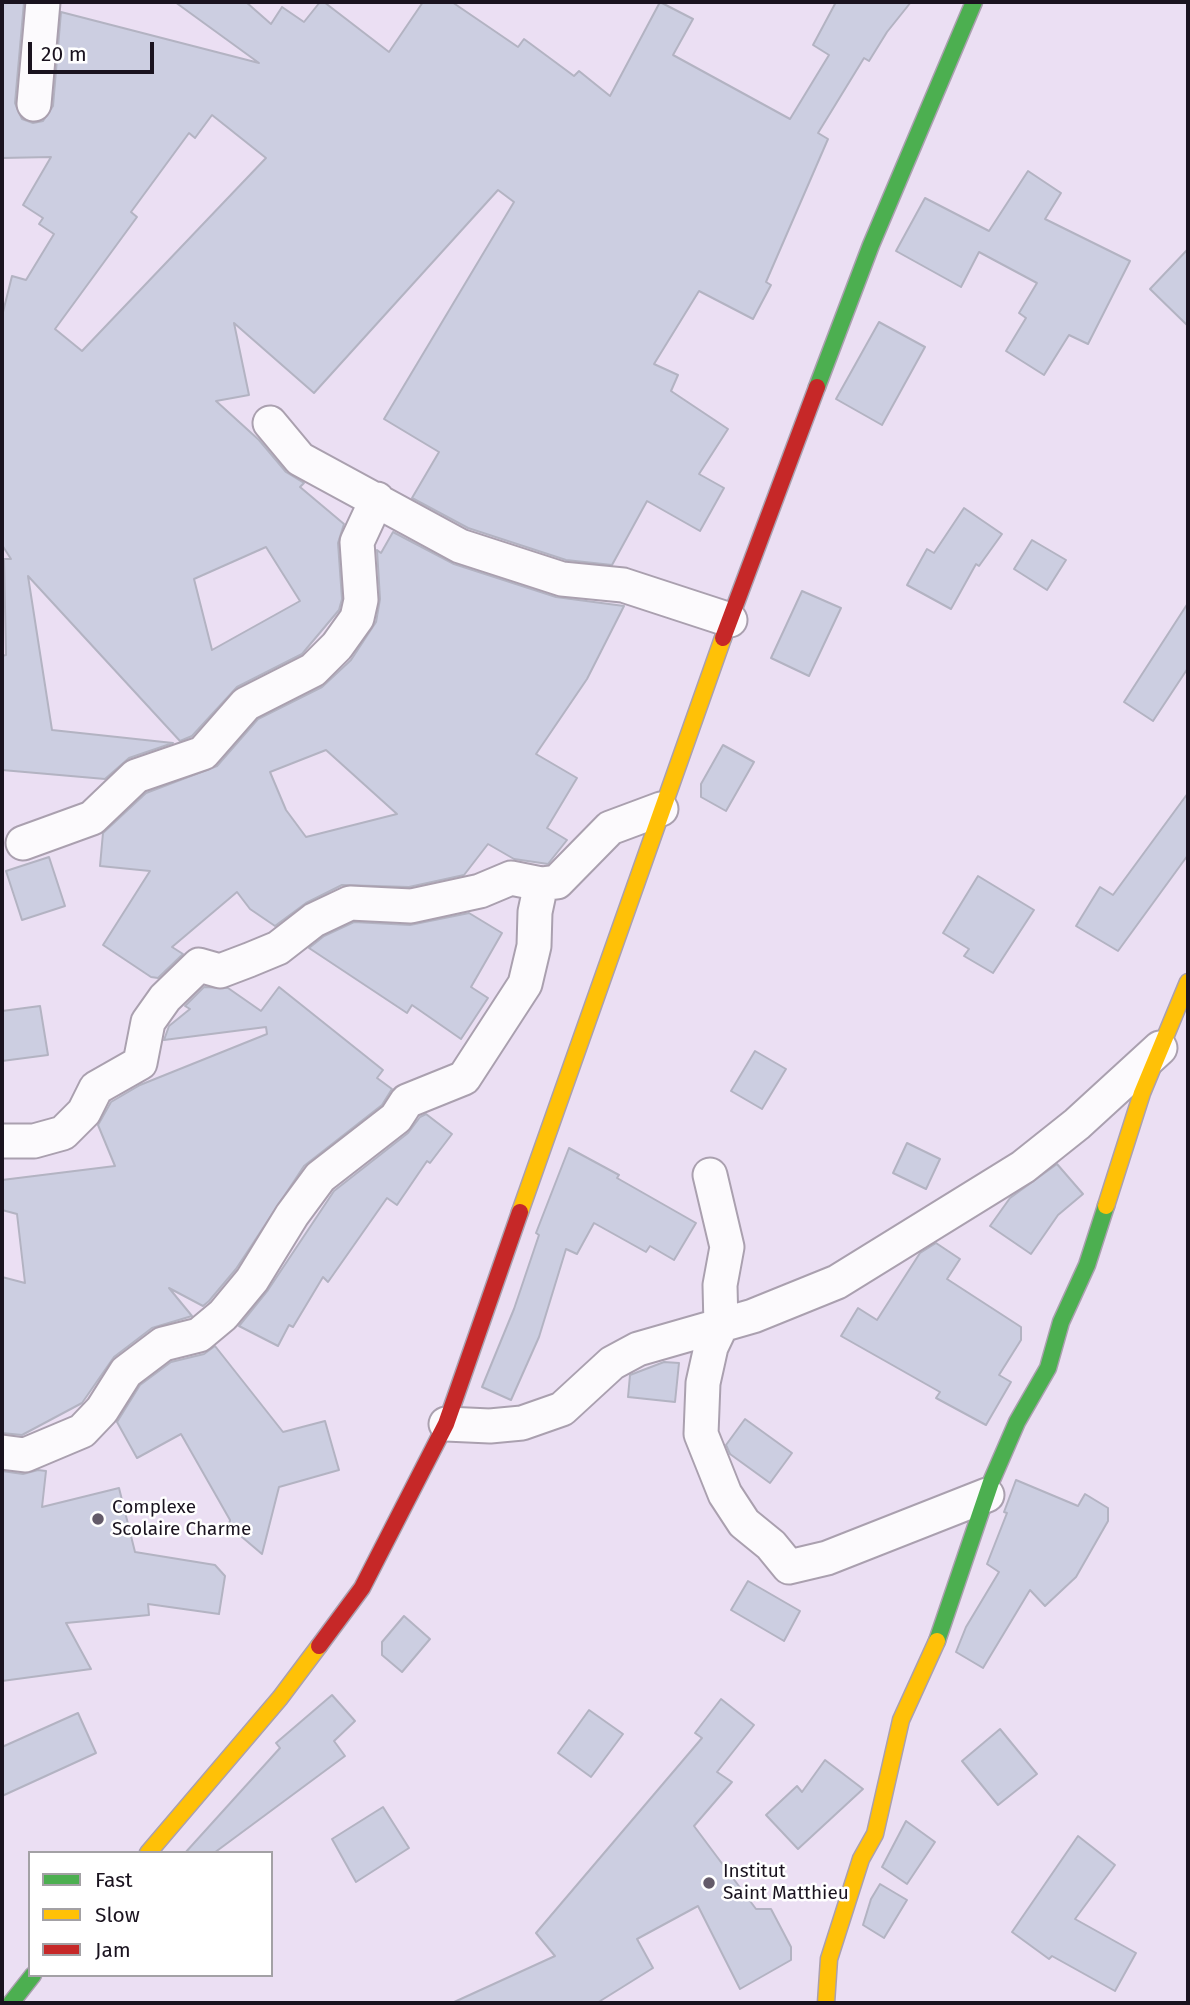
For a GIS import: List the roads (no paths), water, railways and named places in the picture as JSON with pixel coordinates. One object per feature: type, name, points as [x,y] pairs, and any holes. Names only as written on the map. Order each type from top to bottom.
[{"type":"street","points":[[34,104],[43,2]]},
{"type":"street","points":[[150,1851],[281,1698],[362,1588],[446,1424],[661,809],[730,620],[871,245],[974,2]]},
{"type":"street","points":[[270,423],[300,459],[460,546],[562,579],[623,585],[730,620]]},
{"type":"street","points":[[23,843],[92,818],[136,776],[203,752],[246,704],[313,670],[337,646],[357,618],[361,600],[358,542],[377,499]]},
{"type":"street","points":[[2,1141],[34,1141],[63,1133],[84,1112],[96,1088],[140,1063],[148,1022],[164,998],[198,965],[220,971],[249,960],[278,948],[314,920],[350,903],[411,906],[480,891],[510,878],[541,884],[557,882],[610,828],[661,809]]},
{"type":"street","points":[[2,1452],[25,1455],[82,1431],[102,1410],[126,1372],[163,1344],[199,1335],[223,1315],[252,1280],[292,1215],[320,1177],[396,1118],[407,1101],[464,1078],[525,984],[534,946],[535,912],[541,884]]},
{"type":"street","points":[[826,2003],[829,1959],[861,1859],[875,1834],[901,1720],[942,1631],[986,1495],[1017,1422],[1048,1368],[1061,1322],[1087,1265],[1116,1167],[1160,1048],[1188,982]]},
{"type":"street","points":[[446,1424],[490,1426],[522,1423],[562,1409],[612,1363],[638,1349],[721,1326],[837,1282],[963,1208],[1055,1142],[1160,1048]]},
{"type":"street","points":[[710,1175],[727,1247],[720,1285],[721,1326],[711,1347],[703,1383],[701,1434],[725,1494],[738,1513],[789,1567],[827,1558],[986,1495]]},
{"type":"street","points":[[11,2003],[31,1977]]},
{"type":"place","name":"Complexe Scolaire Charme","points":[[98,1519]]},
{"type":"place","name":"Institut Saint Matthieu","points":[[709,1883]]}]
